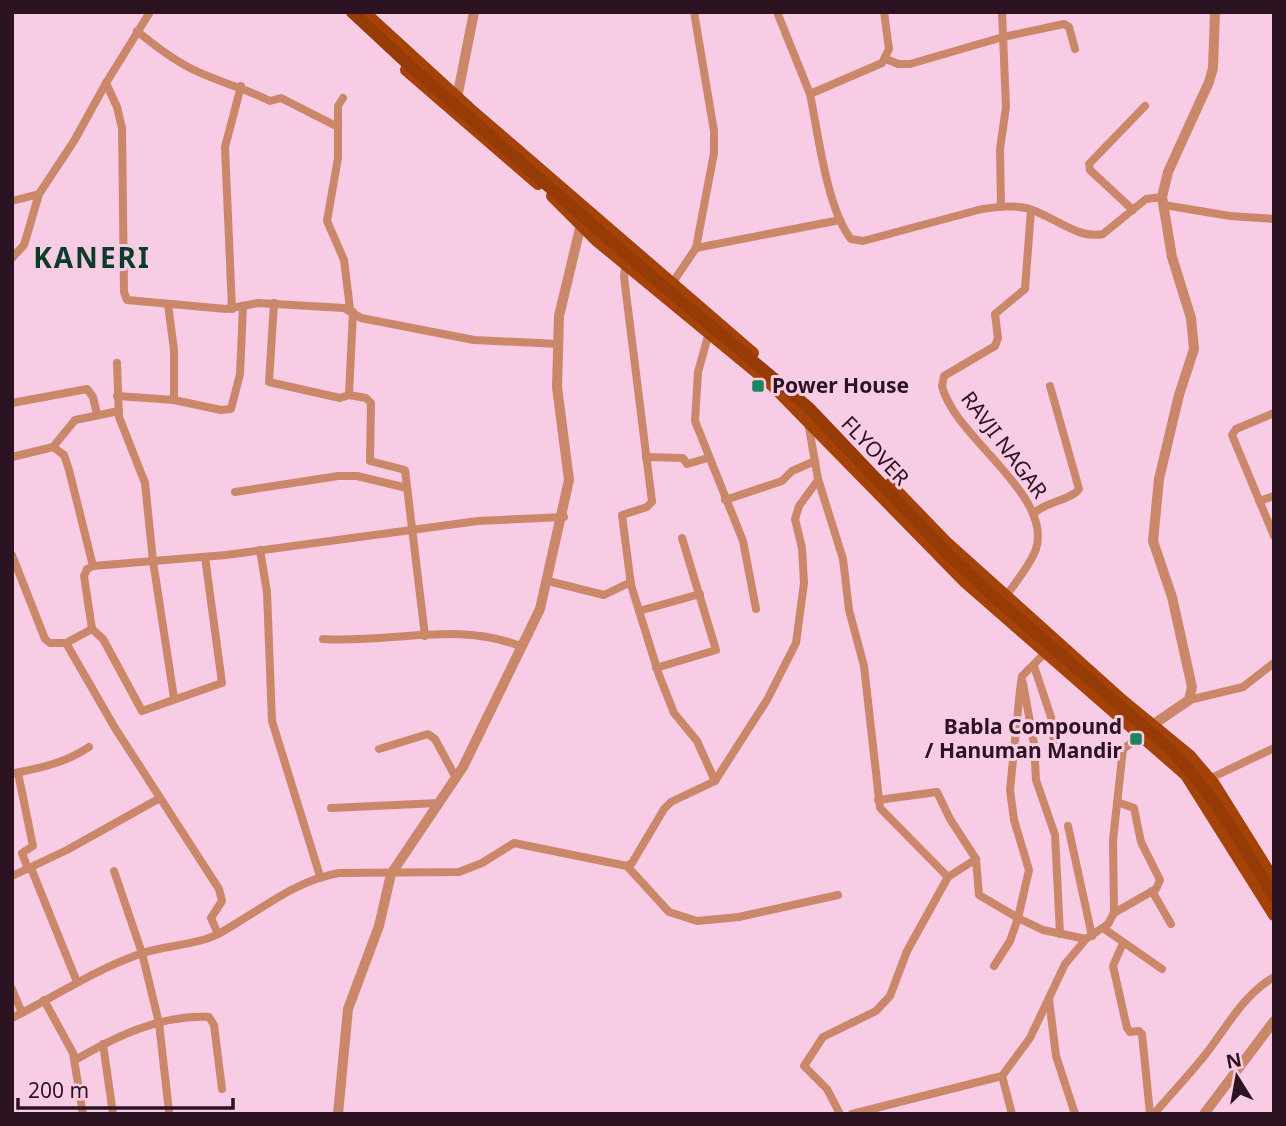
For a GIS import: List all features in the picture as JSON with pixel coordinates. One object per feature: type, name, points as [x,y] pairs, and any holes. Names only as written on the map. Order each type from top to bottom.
[{"type":"highway","name":"FLYOVER","points":[[352,12],[410,66],[656,280],[808,407],[965,571],[1170,749],[1195,775],[1233,829],[1274,897]]},
{"type":"highway","name":"FLYOVER","points":[[361,12],[407,58],[410,66]]},
{"type":"main road","points":[[344,12],[453,113],[548,192],[625,264],[773,386],[915,534],[1045,654],[1143,735],[1186,775],[1226,834],[1274,915]]},
{"type":"main road","points":[[361,12],[817,410],[946,542],[1190,756],[1209,779],[1274,880]]},
{"type":"street","points":[[12,258],[22,251],[39,194],[74,141],[150,12]]},
{"type":"street","points":[[453,113],[474,12]]},
{"type":"street","points":[[663,296],[696,248],[714,152],[714,131],[694,12]]},
{"type":"street","points":[[777,12],[810,94],[821,154],[840,220],[851,239],[858,242],[982,209],[1001,207],[1031,210],[1075,230],[1097,236],[1146,199],[1230,216],[1274,219]]},
{"type":"street","points":[[810,94],[878,65],[886,59],[888,49],[884,12]]},
{"type":"street","points":[[1001,207],[1000,149],[1006,107],[1002,12]]},
{"type":"street","points":[[1189,700],[1190,678],[1172,597],[1153,541],[1159,479],[1179,395],[1194,349],[1191,318],[1172,257],[1163,201],[1168,172],[1213,68],[1215,12]]},
{"type":"street","points":[[886,59],[898,64],[910,64],[1003,37],[1066,24],[1075,49]]},
{"type":"street","points":[[137,31],[178,62],[210,77],[241,86],[270,101],[281,98],[338,127]]},
{"type":"street","points":[[106,83],[117,107],[122,128],[125,297],[138,303],[232,309],[274,303],[351,311],[361,318],[474,340],[558,344]]},
{"type":"street","points":[[232,309],[225,147],[241,86]]},
{"type":"street","points":[[343,98],[338,106],[337,168],[327,221],[344,260],[351,311],[349,395]]},
{"type":"street","points":[[1133,210],[1101,182],[1090,170],[1089,164],[1145,106]]},
{"type":"street","points":[[12,201],[39,194]]},
{"type":"street","points":[[338,1114],[348,1009],[379,926],[391,874],[456,778],[540,609],[548,581],[564,517],[569,480],[557,387],[559,316],[586,209]]},
{"type":"street","name":"RAVJI NAGAR","points":[[997,610],[1036,550],[1034,513],[960,417],[942,386],[944,376],[995,346],[998,338],[995,314],[1025,289],[1031,210]]},
{"type":"street","points":[[696,248],[840,220]]},
{"type":"street","points":[[632,249],[625,264],[650,506],[624,512],[621,518],[631,582],[656,668],[674,713],[697,741],[715,781]]},
{"type":"street","points":[[274,303],[268,379],[271,385],[340,398],[349,395],[366,398],[371,403],[370,461],[403,468],[425,636]]},
{"type":"street","points":[[168,304],[174,350],[174,400]]},
{"type":"street","points":[[117,396],[174,400],[228,410],[234,405],[243,349],[243,306]]},
{"type":"street","points":[[714,320],[698,372],[695,421],[743,541],[755,610]]},
{"type":"street","points":[[117,363],[117,396],[123,431],[145,483],[153,561],[174,698]]},
{"type":"street","points":[[1034,513],[1044,504],[1074,495],[1079,489],[1050,386]]},
{"type":"street","points":[[12,403],[87,389],[93,397],[97,414]]},
{"type":"street","points":[[817,410],[808,422],[818,480],[843,559],[849,610],[864,666],[880,808],[948,877]]},
{"type":"street","points":[[12,457],[53,447],[75,420],[119,411]]},
{"type":"street","points":[[1274,413],[1236,429],[1232,435],[1274,536]]},
{"type":"street","points":[[53,447],[64,455],[93,566]]},
{"type":"street","points":[[646,457],[683,458],[688,464],[708,458]]},
{"type":"street","points":[[725,500],[782,481],[792,471],[815,461]]},
{"type":"street","points":[[235,492],[338,476],[357,476],[407,488]]},
{"type":"street","points":[[627,866],[632,863],[664,809],[671,802],[715,781],[767,700],[796,643],[804,583],[802,548],[795,519],[799,506],[818,480]]},
{"type":"street","points":[[1259,502],[1274,496]]},
{"type":"street","points":[[205,557],[222,683],[174,698],[146,711],[140,709],[103,639],[92,629],[84,572],[93,566],[205,557],[478,521],[564,517]]},
{"type":"street","points":[[656,668],[716,651],[682,538]]},
{"type":"street","points":[[260,550],[267,592],[272,721],[320,877]]},
{"type":"street","points":[[12,555],[44,639],[50,643],[66,643],[92,629]]},
{"type":"street","points":[[548,581],[604,595],[631,582]]},
{"type":"street","points":[[639,611],[700,594]]},
{"type":"street","points":[[323,639],[355,642],[478,633],[498,636],[522,647]]},
{"type":"street","points":[[994,966],[1010,940],[1029,870],[1012,811],[1010,790],[1022,676],[1056,641]]},
{"type":"street","points":[[66,643],[160,799],[222,895],[222,901],[212,914],[218,934]]},
{"type":"street","points":[[1114,914],[1113,840],[1124,749],[1143,735],[1151,724],[1189,700],[1243,687],[1274,663]]},
{"type":"street","points":[[1034,666],[1051,717],[1055,749]]},
{"type":"street","points":[[1022,676],[1034,744],[1036,780],[1055,835],[1060,934]]},
{"type":"street","points":[[379,749],[428,734],[435,739],[456,778]]},
{"type":"street","points":[[76,982],[22,853],[33,846],[15,773],[50,765],[89,747]]},
{"type":"street","points":[[1209,779],[1274,748]]},
{"type":"street","points":[[878,800],[937,792],[950,819],[976,859],[979,895],[1018,918],[1060,934],[1089,937]]},
{"type":"street","points":[[12,876],[160,799]]},
{"type":"street","points":[[852,1114],[1002,1076],[1030,1038],[1065,964],[1114,914],[1152,891],[1160,880],[1141,842],[1132,805],[1117,802]]},
{"type":"street","points":[[331,807],[439,803]]},
{"type":"street","points":[[1068,826],[1089,937]]},
{"type":"street","points":[[12,1018],[76,982],[142,953],[218,934],[266,902],[320,877],[340,873],[459,872],[519,842],[627,866],[669,912],[698,921],[739,917],[838,895]]},
{"type":"street","points":[[840,1114],[827,1089],[804,1066],[823,1037],[876,1012],[890,996],[907,951],[948,877],[976,859]]},
{"type":"street","points":[[114,871],[142,953],[159,1023],[169,1112]]},
{"type":"street","points":[[1152,891],[1171,924]]},
{"type":"street","points":[[1103,928],[1162,969]]},
{"type":"street","points":[[1123,943],[1113,965],[1127,1028],[1130,1032],[1139,1031],[1142,1034],[1152,1114]]},
{"type":"street","points":[[1152,1114],[1205,1054],[1240,1006],[1258,986],[1274,976]]},
{"type":"street","points":[[12,989],[22,1013]]},
{"type":"street","points":[[1049,996],[1056,1056],[1075,1114]]},
{"type":"street","points":[[44,1000],[65,1036],[75,1060],[83,1114]]},
{"type":"street","points":[[75,1060],[127,1032],[159,1023],[205,1017],[213,1020],[222,1089]]},
{"type":"street","points":[[1204,1114],[1274,1021]]},
{"type":"street","points":[[103,1044],[113,1114]]},
{"type":"street","points":[[1002,1076],[1012,1114]]},
{"type":"place","name":"Power House","points":[[758,386]]},
{"type":"place","name":"Babla Compound / Hanuman Mandir","points":[[1136,739]]},
{"type":"district","name":"KANERI","points":[[92,258]]}]
